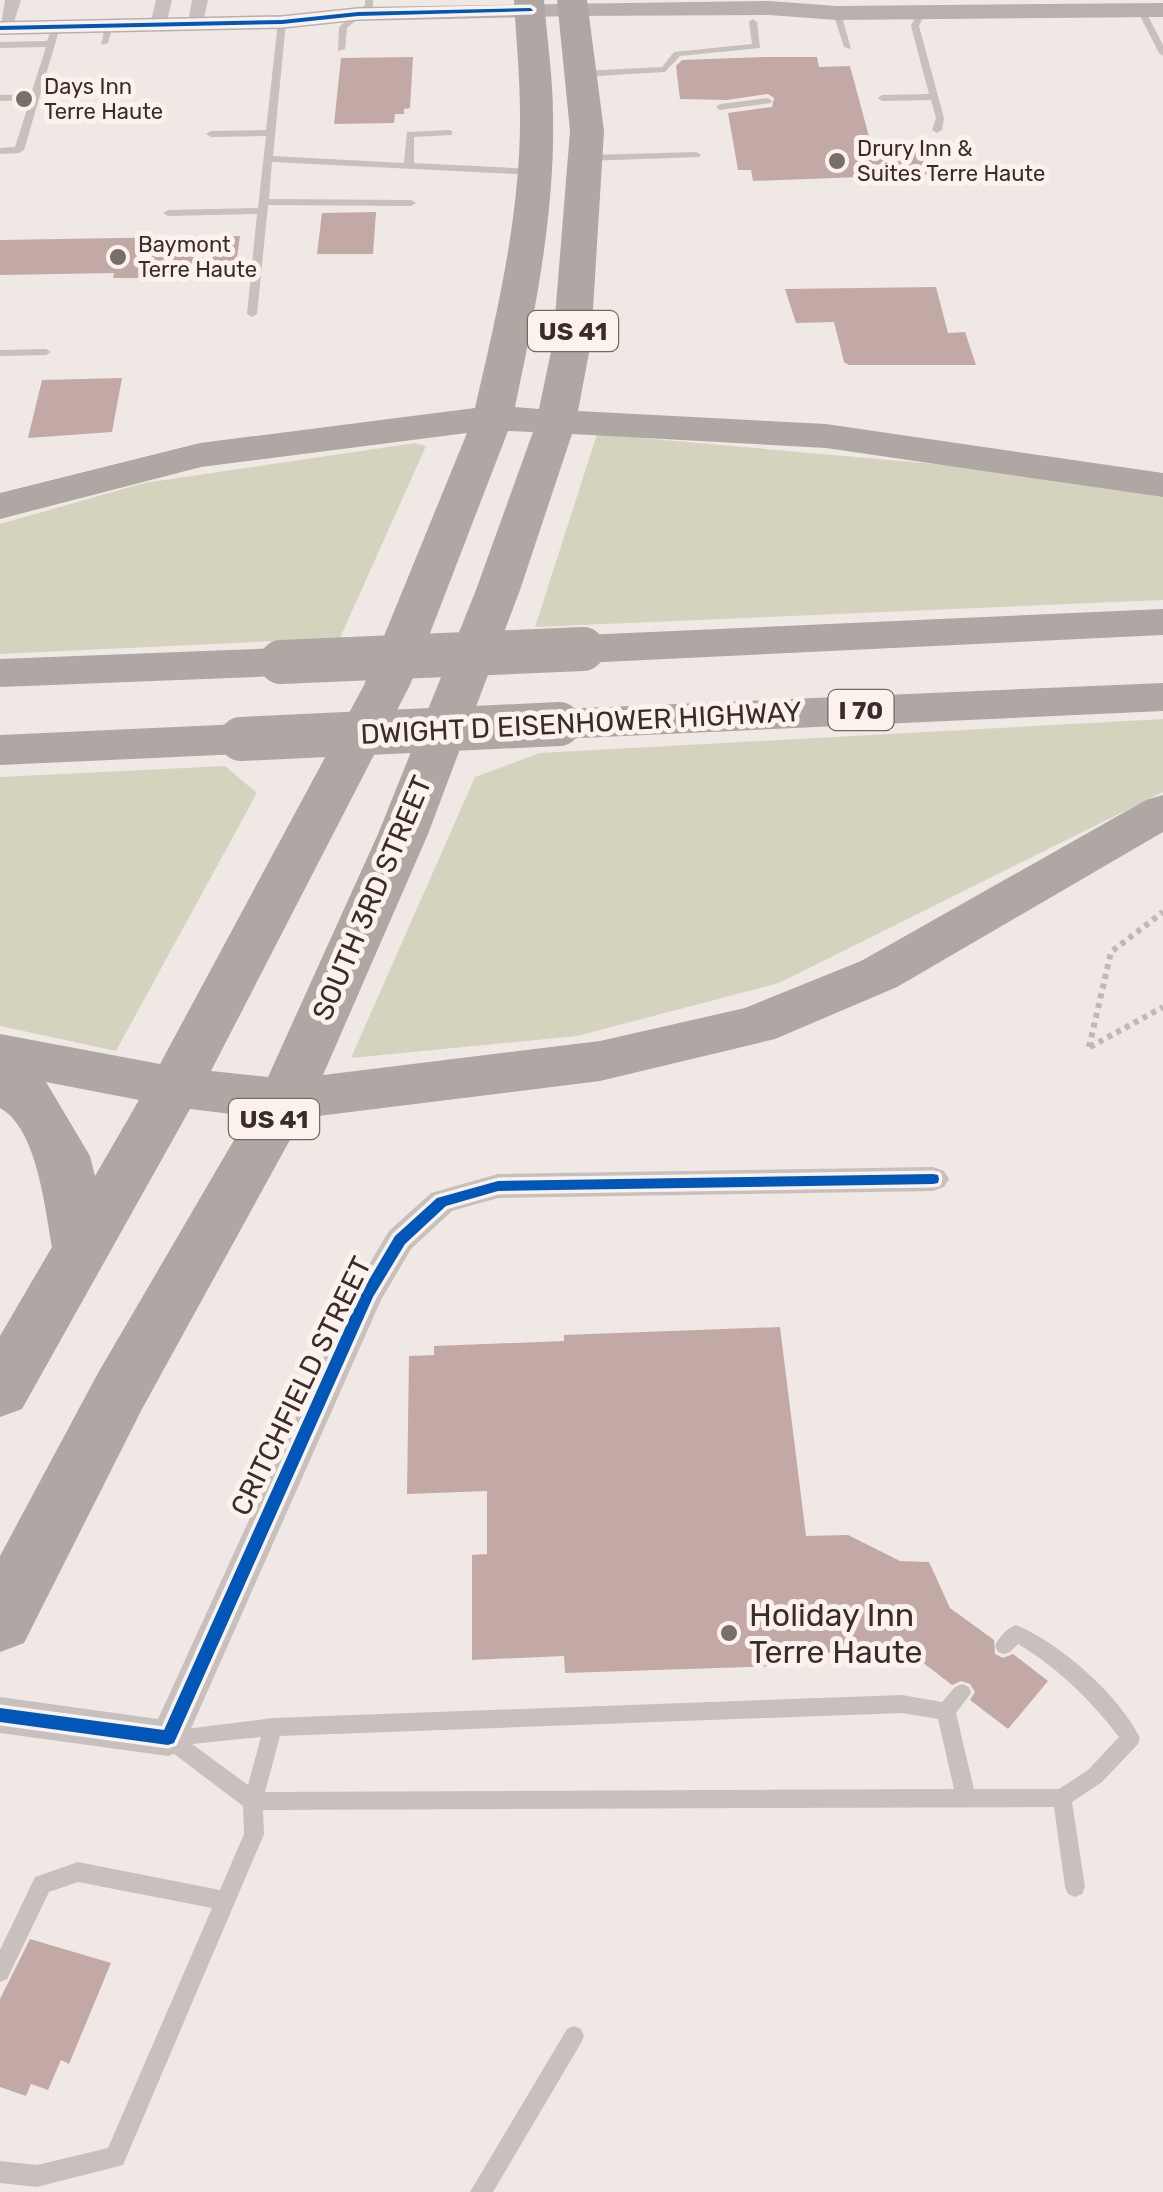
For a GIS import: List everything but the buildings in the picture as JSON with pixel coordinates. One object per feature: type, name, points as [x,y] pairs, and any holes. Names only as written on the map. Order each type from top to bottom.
[{"type":"highway","name":"SOUTH 3RD STREET","points":[[0,1622],[120,1391],[285,1100],[402,834],[498,590],[556,422],[572,342],[586,158],[573,11]]},
{"type":"highway","name":"US 41","points":[[0,1391],[175,1087],[387,685],[493,418],[518,304],[533,172],[537,117],[530,12]]},
{"type":"highway","points":[[572,342],[608,384],[666,411],[1163,485]]},
{"type":"highway","points":[[0,506],[200,455],[493,418],[826,436]]},
{"type":"highway","points":[[0,673],[1163,622]]},
{"type":"highway","name":"DWIGHT D EISENHOWER HIGHWAY","points":[[0,750],[1163,696]]},
{"type":"highway","points":[[0,1054],[175,1087],[285,1100],[600,1060],[756,1024],[878,974],[1163,811]]},
{"type":"highway","points":[[0,1083],[30,1099],[62,1156],[82,1249]]},
{"type":"main road","points":[[573,11],[753,22],[920,6],[1097,5],[1152,10]]},
{"type":"main road","points":[[1,34],[106,34],[158,25],[198,12],[282,22],[769,8],[837,14]]},
{"type":"street","points":[[1,34],[13,0]]},
{"type":"street","points":[[158,25],[164,0]]},
{"type":"street","name":"CRITCHFIELD STREET","points":[[168,1738],[366,1296],[400,1240],[442,1202],[498,1186],[934,1179]]},
{"type":"street","points":[[0,1715],[168,1738]]},
{"type":"lane","points":[[920,6],[915,26],[940,118],[937,130]]},
{"type":"lane","points":[[1152,10],[1163,53]]},
{"type":"lane","points":[[837,14],[848,47]]},
{"type":"lane","points":[[252,314],[282,22]]},
{"type":"lane","points":[[581,74],[665,69],[677,54],[758,46],[753,22]]},
{"type":"lane","points":[[0,151],[19,150],[53,36]]},
{"type":"lane","points":[[0,98],[34,97]]},
{"type":"lane","points":[[882,98],[934,98]]},
{"type":"lane","points":[[720,107],[768,101]]},
{"type":"lane","points":[[409,165],[410,134],[449,132]]},
{"type":"lane","points":[[210,134],[272,133]]},
{"type":"lane","points":[[586,158],[696,155]]},
{"type":"lane","points":[[270,159],[533,172]]},
{"type":"lane","points":[[168,213],[264,206],[410,204]]},
{"type":"lane","points":[[0,353],[46,352]]},
{"type":"lane","points":[[168,1738],[254,1801],[1062,1798],[1096,1776],[1130,1738],[1091,1686],[1052,1654],[1016,1633],[1004,1646]]},
{"type":"lane","points":[[946,1711],[962,1693]]},
{"type":"lane","points":[[168,1738],[273,1728],[902,1704],[946,1711]]},
{"type":"lane","points":[[946,1711],[966,1798]]},
{"type":"lane","points":[[0,2172],[36,2176],[115,2157],[254,1834],[254,1801],[273,1728]]},
{"type":"lane","points":[[1062,1798],[1076,1887]]},
{"type":"lane","points":[[0,1972],[42,1884],[78,1872],[226,1901]]},
{"type":"lane","points":[[480,2192],[574,2036]]},
{"type":"path","points":[[1163,912],[1112,952],[1089,1047],[1163,1007]]},
{"type":"green space","points":[[597,434],[958,466],[1163,497],[1163,600],[535,627]]},
{"type":"green space","points":[[415,443],[426,446],[340,638],[0,654],[0,524],[144,483]]},
{"type":"green space","points":[[1163,719],[1163,792],[779,983],[577,1036],[351,1058],[475,777],[540,753]]},
{"type":"green space","points":[[225,766],[257,793],[116,1051],[0,1026],[0,777]]},
{"type":"cycle path","points":[[0,28],[282,22],[358,14],[530,10]]},
{"type":"cycle path","points":[[0,1715],[168,1738],[367,1295],[400,1240],[442,1202],[498,1186],[933,1179]]},
{"type":"place","name":"Days Inn Terre Haute","points":[[24,99]]},
{"type":"place","name":"Drury Inn & Suites Terre Haute","points":[[837,161]]},
{"type":"place","name":"Baymont Terre Haute","points":[[118,257]]},
{"type":"place","name":"Holiday Inn Terre Haute","points":[[729,1633]]}]
